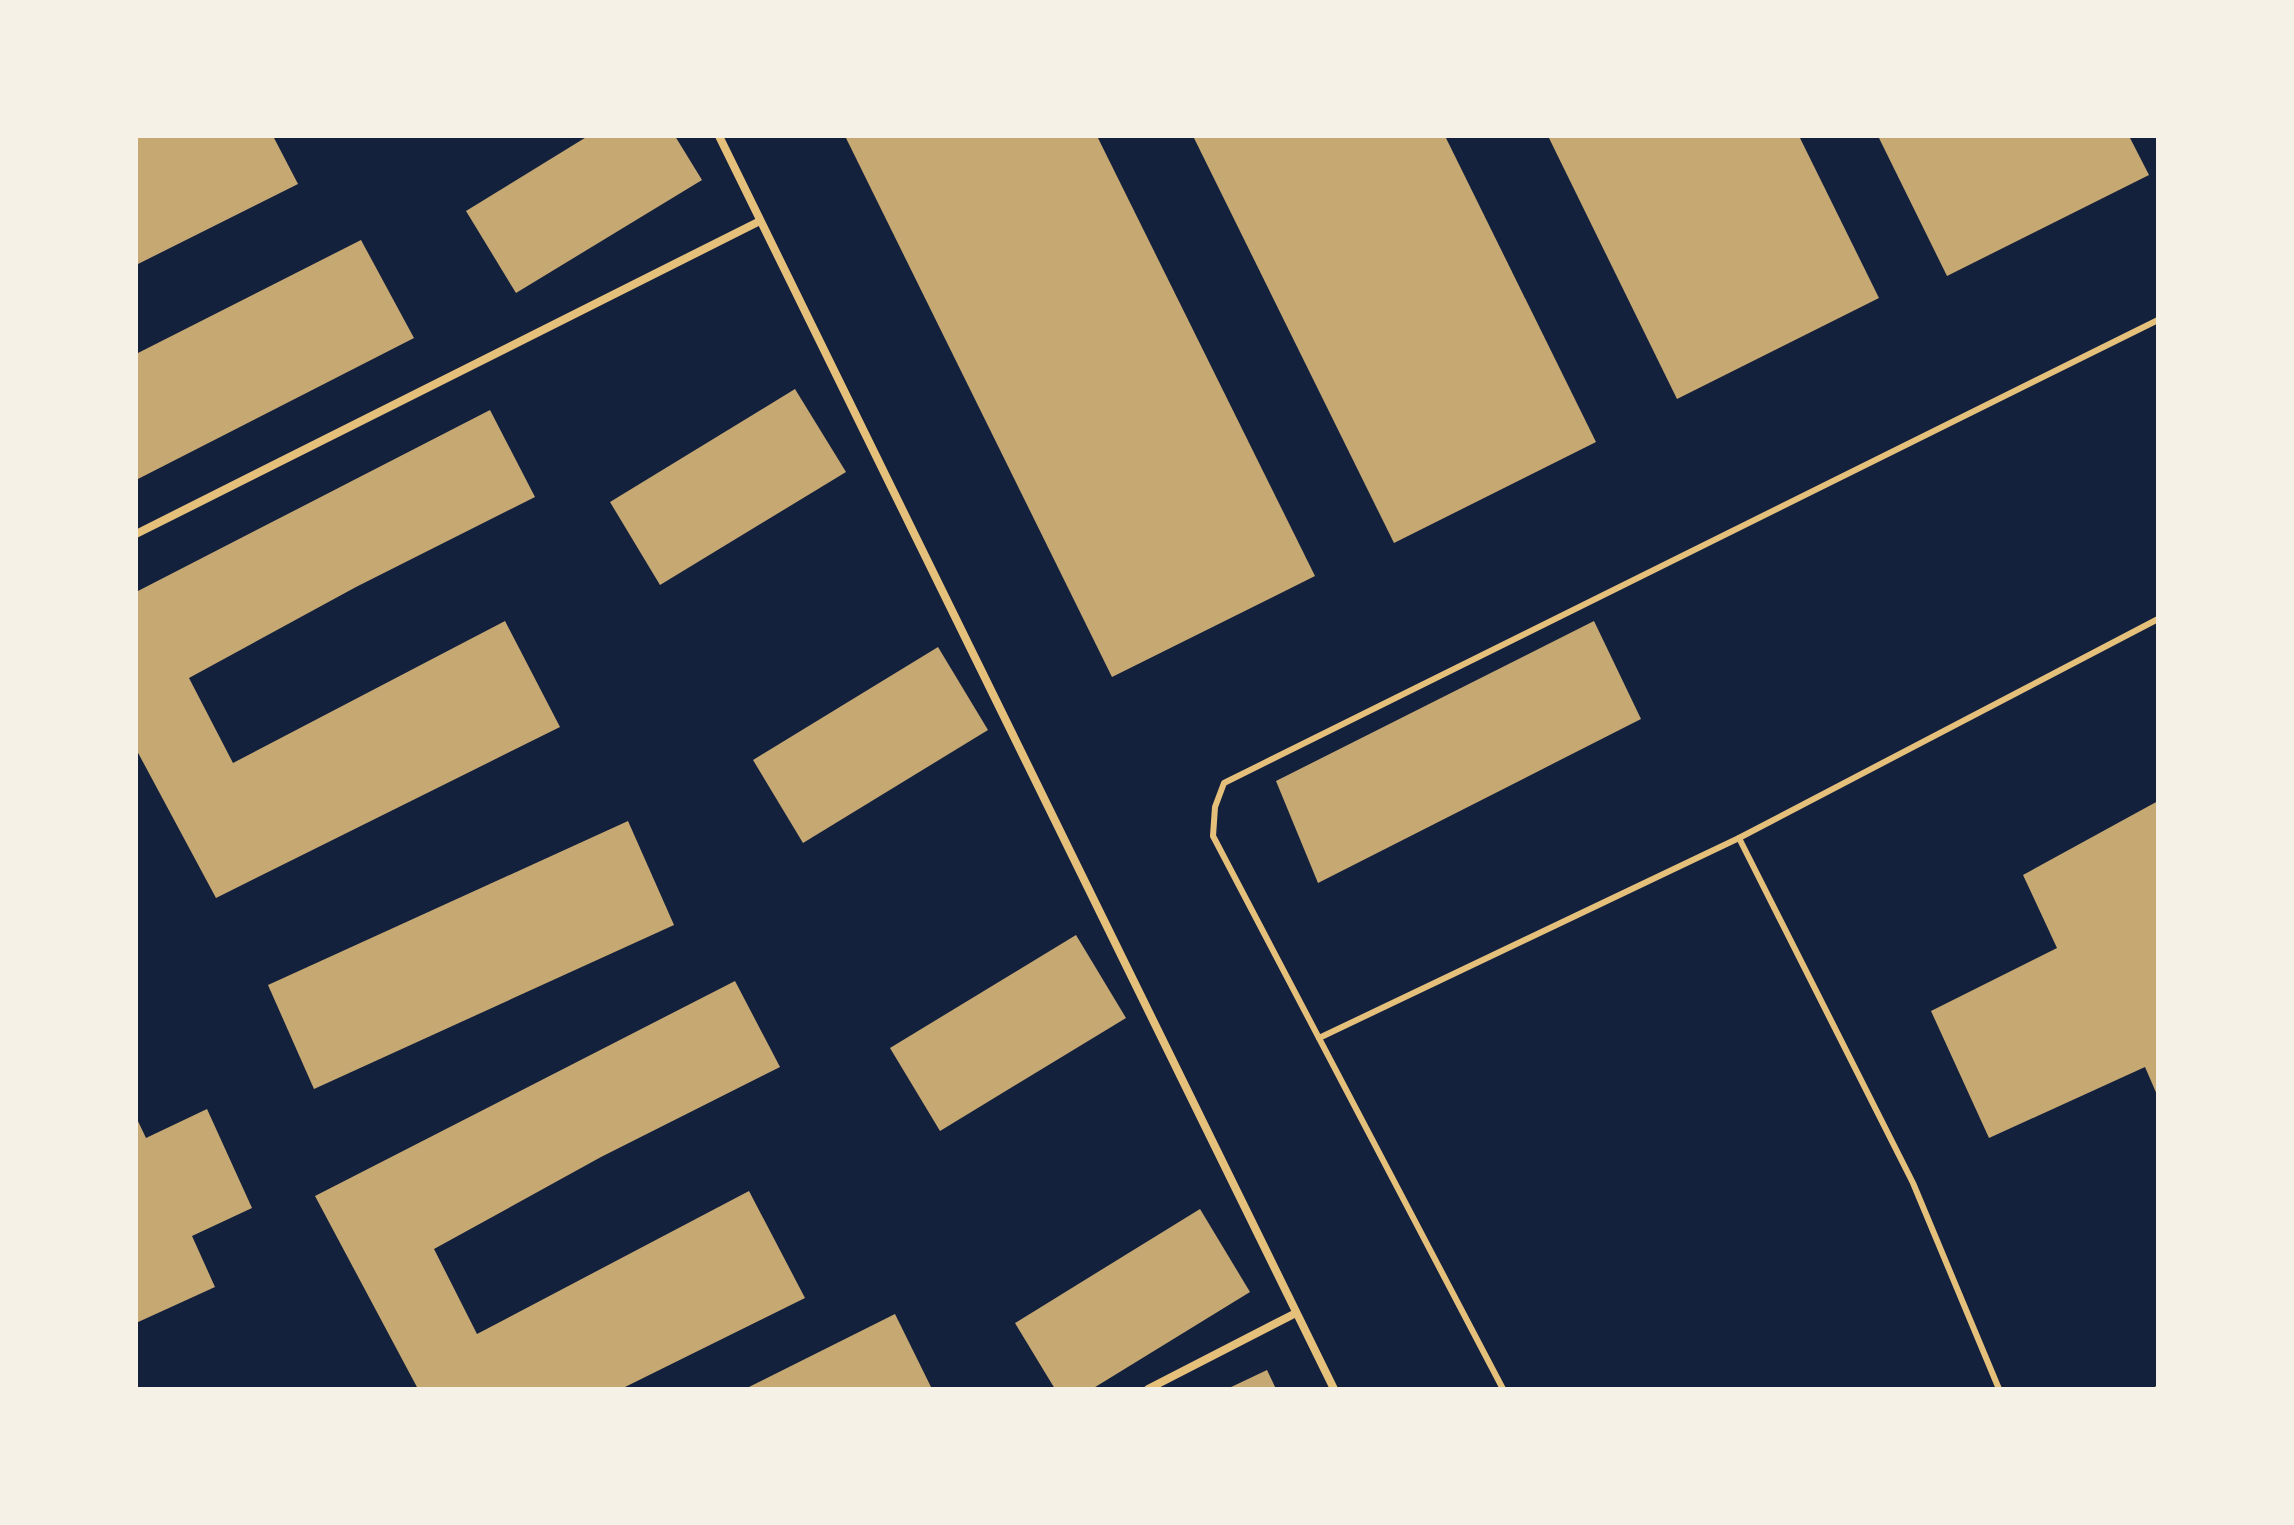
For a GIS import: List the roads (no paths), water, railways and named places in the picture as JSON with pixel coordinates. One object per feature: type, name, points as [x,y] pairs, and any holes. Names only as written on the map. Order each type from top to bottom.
[{"type":"street","points":[[719,136],[1334,1389]]},
{"type":"street","points":[[136,534],[760,221]]},
{"type":"street","points":[[1148,1389],[1296,1313]]},
{"type":"lane","points":[[1503,1389],[1213,836],[1215,807],[1224,783],[2158,320]]},
{"type":"lane","points":[[1319,1038],[1739,838],[2158,619]]},
{"type":"lane","points":[[1739,838],[1913,1183],[1999,1389]]}]
